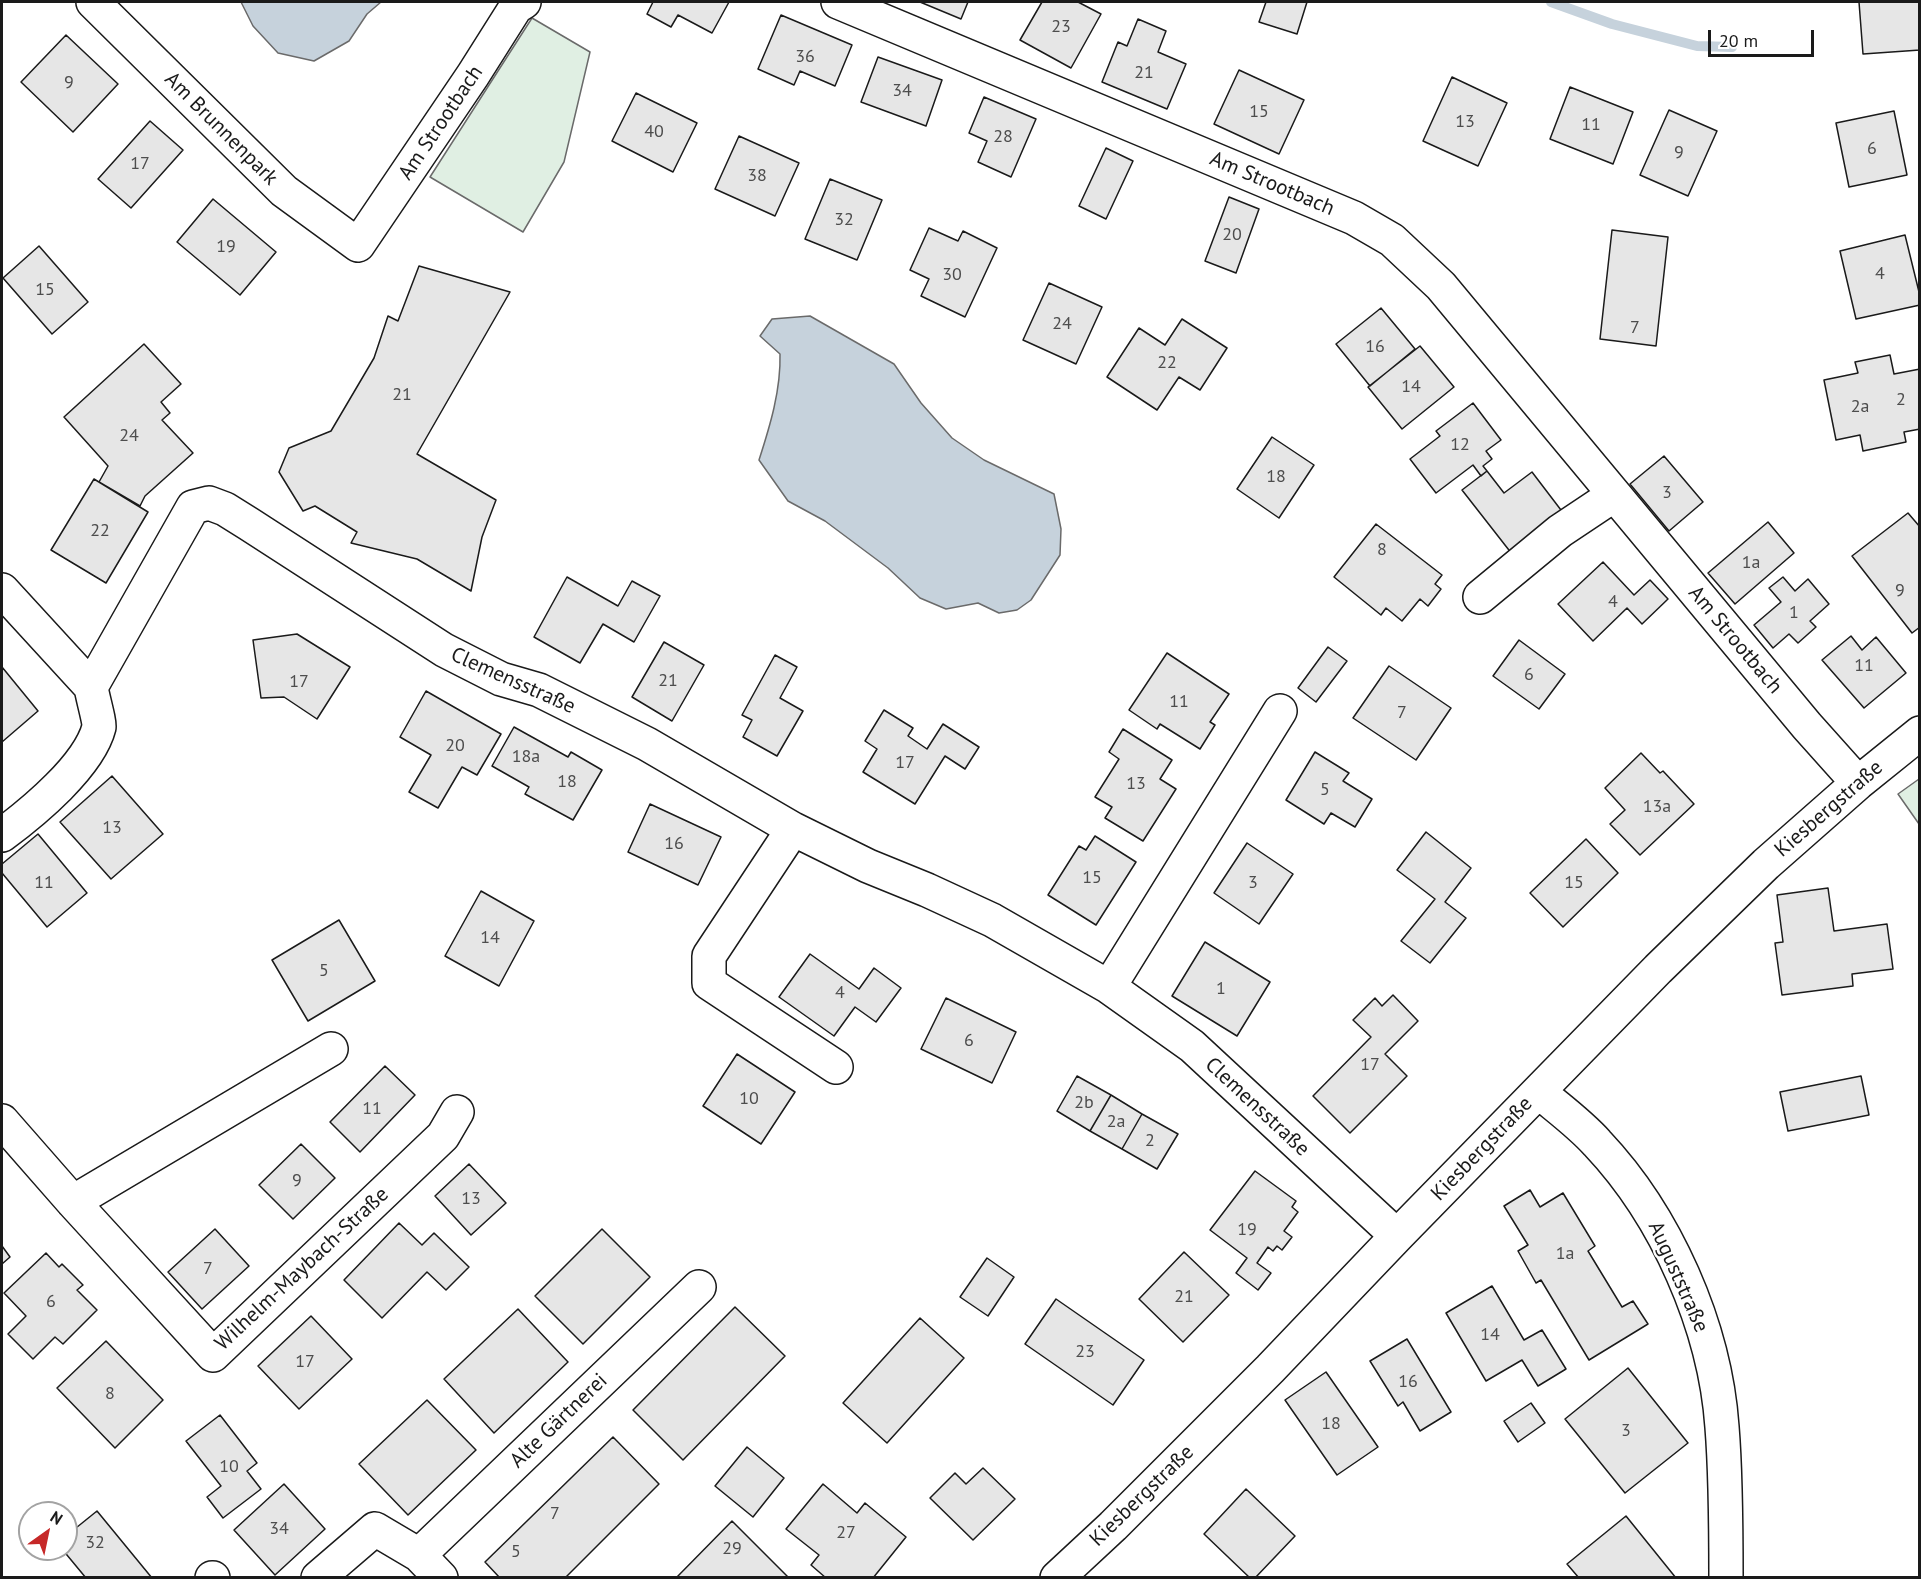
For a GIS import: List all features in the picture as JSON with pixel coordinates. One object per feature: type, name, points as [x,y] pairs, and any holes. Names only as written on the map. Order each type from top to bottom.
[{"type":"street","name":"Am Brunnenpark","points":[[93,2],[284,191],[358,245]]},
{"type":"street","name":"Am Strootbach","points":[[358,245],[516,7],[524,2]]},
{"type":"street","name":"Am Strootbach","points":[[838,2],[1354,218],[1392,240],[1442,286],[1614,495],[1858,783]]},
{"type":"street","points":[[1480,597],[1560,531],[1614,495]]},
{"type":"street","name":"Clemensstraße","points":[[91,687],[193,507],[209,503],[225,509],[444,650],[501,679],[539,690],[647,744],[793,830],[868,866],[992,920],[1109,987],[1192,1046],[1397,1236]]},
{"type":"street","points":[[2,590],[91,687],[99,726],[81,763],[27,816],[2,836]]},
{"type":"street","points":[[1109,987],[1280,711]]},
{"type":"street","name":"Kiesbergstraße","points":[[1057,1578],[1113,1526],[1246,1394],[1658,969],[1766,864],[1858,783],[1920,734]]},
{"type":"street","points":[[793,830],[709,956],[709,983],[836,1067]]},
{"type":"street","points":[[73,1202],[331,1049]]},
{"type":"street","name":"Auguststraße","points":[[1539,1092],[1596,1142],[1638,1192],[1674,1257],[1701,1321],[1714,1371],[1722,1425],[1726,1578]]},
{"type":"street","name":"Wilhelm-Maybach-Straße","points":[[2,1121],[213,1355],[443,1136],[457,1112]]},
{"type":"street","name":"Alte Gärtnerei","points":[[318,1578],[375,1529],[430,1566],[699,1287]]},
{"type":"green space","points":[[532,18],[590,52],[564,162],[523,232],[430,177]]},
{"type":"green space","points":[[1919,779],[1919,824],[1898,794]]},
{"type":"shaded area","points":[[241,2],[381,2],[367,14],[349,41],[314,61],[278,53],[253,26]]},
{"type":"shaded area","points":[[810,316],[894,364],[921,403],[952,438],[984,460],[1054,494],[1061,529],[1060,555],[1031,600],[1017,610],[999,613],[978,603],[946,609],[920,598],[888,568],[825,521],[788,501],[759,460],[771,421],[780,367],[780,354],[760,336],[772,319]]},
{"type":"building","points":[[653,2],[729,2],[712,33],[678,15],[671,27],[647,14]]},
{"type":"building","points":[[920,2],[968,2],[961,19]]},
{"type":"building","points":[[1042,2],[1078,2],[1101,14],[1071,68],[1020,40]]},
{"type":"building","points":[[1266,2],[1307,2],[1297,34],[1259,22]]},
{"type":"building","points":[[1859,2],[1920,2],[1920,50],[1863,54]]},
{"type":"building","points":[[781,15],[852,45],[835,86],[800,71],[794,85],[758,69]]},
{"type":"building","points":[[1138,19],[1166,31],[1158,52],[1186,64],[1167,109],[1102,82],[1118,42],[1127,46]]},
{"type":"building","points":[[66,35],[118,84],[73,132],[21,82]]},
{"type":"building","points":[[878,57],[942,80],[926,126],[861,102]]},
{"type":"building","points":[[1239,70],[1304,100],[1279,154],[1214,124]]},
{"type":"building","points":[[1452,77],[1507,103],[1478,166],[1423,141]]},
{"type":"building","points":[[1570,87],[1633,112],[1613,164],[1550,139]]},
{"type":"building","points":[[636,93],[697,123],[673,172],[612,141]]},
{"type":"building","points":[[984,97],[1036,119],[1011,177],[978,162],[987,141],[969,133]]},
{"type":"building","points":[[1669,110],[1717,131],[1688,196],[1640,175]]},
{"type":"building","points":[[1894,111],[1907,175],[1849,187],[1836,123]]},
{"type":"building","points":[[150,121],[183,150],[131,208],[98,179]]},
{"type":"building","points":[[739,136],[799,163],[775,216],[715,189]]},
{"type":"building","points":[[1106,148],[1133,161],[1106,219],[1079,206]]},
{"type":"building","points":[[830,179],[882,200],[857,260],[805,239]]},
{"type":"building","points":[[1229,197],[1259,209],[1236,273],[1205,261]]},
{"type":"building","points":[[213,199],[276,252],[240,295],[177,242]]},
{"type":"building","points":[[929,228],[958,241],[963,231],[997,248],[965,317],[921,296],[929,279],[910,270]]},
{"type":"building","points":[[1612,230],[1668,237],[1656,346],[1600,339]]},
{"type":"building","points":[[1905,235],[1920,296],[1920,305],[1856,319],[1840,251]]},
{"type":"building","points":[[39,246],[88,302],[52,334],[3,278]]},
{"type":"building","points":[[419,266],[510,292],[417,454],[496,500],[482,537],[471,591],[417,559],[351,543],[357,532],[315,506],[303,511],[279,472],[289,448],[331,431],[374,358],[388,316],[398,321]]},
{"type":"building","points":[[1049,283],[1102,307],[1076,364],[1023,340]]},
{"type":"building","points":[[1381,308],[1415,349],[1370,386],[1336,344]]},
{"type":"building","points":[[1182,319],[1227,348],[1200,390],[1179,377],[1157,410],[1107,377],[1139,328],[1165,345]]},
{"type":"building","points":[[144,344],[181,384],[161,402],[170,413],[162,420],[193,453],[145,496],[140,506],[99,482],[108,466],[64,417]]},
{"type":"building","points":[[1420,346],[1454,387],[1402,429],[1368,387]]},
{"type":"building","points":[[1890,355],[1894,374],[1920,369],[1920,429],[1904,432],[1906,442],[1863,451],[1860,435],[1836,440],[1824,380],[1858,373],[1855,362]]},
{"type":"building","points":[[1473,403],[1501,440],[1486,451],[1492,459],[1483,466],[1487,471],[1481,476],[1473,465],[1436,493],[1410,459],[1440,436],[1436,431]]},
{"type":"building","points":[[1272,437],[1314,465],[1279,518],[1237,489]]},
{"type":"building","points":[[1664,456],[1703,502],[1669,531],[1630,484]]},
{"type":"building","points":[[1487,471],[1504,493],[1532,472],[1564,514],[1512,554],[1462,490]]},
{"type":"building","points":[[94,479],[148,512],[106,583],[51,550]]},
{"type":"building","points":[[1908,513],[1920,527],[1920,627],[1912,633],[1852,556]]},
{"type":"building","points":[[1768,522],[1794,553],[1735,604],[1708,573]]},
{"type":"building","points":[[1376,524],[1442,575],[1435,584],[1441,589],[1428,606],[1420,599],[1402,621],[1386,608],[1381,615],[1334,577]]},
{"type":"building","points":[[1603,562],[1634,595],[1650,580],[1668,599],[1642,624],[1627,608],[1593,641],[1558,604]]},
{"type":"building","points":[[567,577],[618,606],[632,581],[660,596],[634,642],[603,624],[580,663],[534,637]]},
{"type":"building","points":[[1783,577],[1795,591],[1808,579],[1829,604],[1810,621],[1816,627],[1798,643],[1789,634],[1773,648],[1754,625],[1781,602],[1769,588]]},
{"type":"building","points":[[297,634],[350,667],[317,719],[284,697],[261,698],[253,640]]},
{"type":"building","points":[[1851,636],[1862,650],[1876,637],[1906,673],[1864,708],[1822,660]]},
{"type":"building","points":[[1519,640],[1565,674],[1539,709],[1493,676]]},
{"type":"building","points":[[664,642],[704,665],[672,721],[632,697]]},
{"type":"building","points":[[1328,647],[1347,661],[1316,702],[1298,688]]},
{"type":"building","points":[[1167,653],[1229,694],[1210,722],[1215,725],[1200,749],[1160,724],[1157,729],[1129,710]]},
{"type":"building","points":[[775,655],[797,667],[780,698],[803,711],[777,756],[743,737],[752,720],[742,715]]},
{"type":"building","points":[[1389,666],[1451,708],[1416,760],[1353,718]]},
{"type":"building","points":[[2,667],[38,711],[2,742]]},
{"type":"building","points":[[426,691],[501,734],[477,775],[462,767],[438,808],[409,792],[431,755],[400,737]]},
{"type":"building","points":[[884,710],[913,728],[908,736],[927,749],[943,724],[979,747],[965,769],[945,756],[915,804],[863,772],[877,749],[865,741]]},
{"type":"building","points":[[514,727],[568,757],[571,752],[602,770],[573,820],[525,794],[529,787],[492,766]]},
{"type":"building","points":[[1123,729],[1172,760],[1160,779],[1176,789],[1143,841],[1105,818],[1112,807],[1095,797],[1119,759],[1109,752]]},
{"type":"building","points":[[1315,752],[1349,773],[1343,781],[1372,799],[1355,827],[1331,813],[1324,824],[1286,800]]},
{"type":"building","points":[[1641,753],[1660,773],[1663,771],[1694,804],[1640,855],[1610,824],[1625,810],[1605,788]]},
{"type":"building","points":[[112,776],[163,834],[111,879],[60,822]]},
{"type":"building","points":[[650,804],[721,837],[698,885],[628,852]]},
{"type":"building","points":[[1426,832],[1471,868],[1445,902],[1466,918],[1430,963],[1401,941],[1435,899],[1397,870]]},
{"type":"building","points":[[38,834],[87,893],[47,927],[2,873],[2,864]]},
{"type":"building","points":[[1095,836],[1136,862],[1096,925],[1048,895],[1079,846],[1086,850]]},
{"type":"building","points":[[1586,839],[1618,873],[1563,927],[1530,893]]},
{"type":"building","points":[[1247,843],[1293,874],[1259,924],[1214,893]]},
{"type":"building","points":[[1828,888],[1834,931],[1887,924],[1893,969],[1852,974],[1853,986],[1782,995],[1775,943],[1783,942],[1777,895]]},
{"type":"building","points":[[481,891],[534,921],[499,986],[445,956]]},
{"type":"building","points":[[339,920],[375,981],[308,1021],[272,960]]},
{"type":"building","points":[[1205,942],[1270,982],[1237,1036],[1172,996]]},
{"type":"building","points":[[810,954],[859,989],[874,968],[901,988],[876,1022],[855,1007],[834,1036],[779,997]]},
{"type":"building","points":[[1393,995],[1418,1021],[1385,1054],[1407,1076],[1350,1133],[1313,1096],[1371,1037],[1353,1020],[1375,998],[1382,1006]]},
{"type":"building","points":[[946,998],[1016,1032],[992,1083],[921,1049]]},
{"type":"building","points":[[737,1054],[795,1092],[761,1144],[703,1106]]},
{"type":"building","points":[[385,1066],[415,1095],[360,1152],[330,1122]]},
{"type":"building","points":[[1077,1076],[1111,1095],[1090,1131],[1057,1111]]},
{"type":"building","points":[[1861,1076],[1869,1115],[1788,1131],[1780,1092]]},
{"type":"building","points":[[1111,1095],[1142,1114],[1122,1149],[1090,1131]]},
{"type":"building","points":[[1142,1114],[1178,1134],[1157,1169],[1122,1149]]},
{"type":"building","points":[[301,1144],[335,1178],[293,1219],[259,1185]]},
{"type":"building","points":[[469,1164],[506,1203],[471,1235],[435,1196]]},
{"type":"building","points":[[1255,1171],[1296,1201],[1292,1207],[1298,1212],[1284,1231],[1292,1237],[1282,1250],[1277,1246],[1273,1251],[1268,1247],[1257,1263],[1271,1273],[1258,1290],[1236,1273],[1247,1258],[1210,1230]]},
{"type":"building","points":[[1530,1190],[1540,1207],[1563,1193],[1595,1246],[1588,1251],[1622,1307],[1633,1301],[1648,1324],[1589,1360],[1541,1280],[1536,1283],[1518,1251],[1528,1245],[1504,1206]]},
{"type":"building","points":[[399,1223],[422,1245],[434,1233],[469,1267],[446,1290],[427,1272],[382,1318],[344,1280]]},
{"type":"building","points":[[215,1229],[249,1266],[202,1309],[168,1272]]},
{"type":"building","points":[[602,1229],[650,1277],[583,1344],[535,1296]]},
{"type":"building","points":[[2,1246],[10,1257],[2,1264]]},
{"type":"building","points":[[1184,1252],[1229,1295],[1183,1342],[1139,1299]]},
{"type":"building","points":[[46,1253],[59,1267],[62,1264],[83,1285],[77,1290],[97,1310],[63,1344],[55,1337],[33,1359],[8,1334],[26,1316],[4,1293]]},
{"type":"building","points":[[987,1258],[1014,1277],[988,1316],[960,1297]]},
{"type":"building","points":[[1492,1286],[1524,1340],[1542,1330],[1566,1369],[1538,1386],[1522,1360],[1486,1381],[1446,1313]]},
{"type":"building","points":[[1056,1299],[1144,1360],[1113,1405],[1025,1344]]},
{"type":"building","points":[[735,1307],[785,1356],[683,1460],[633,1410]]},
{"type":"building","points":[[518,1309],[568,1362],[494,1433],[444,1379]]},
{"type":"building","points":[[311,1316],[352,1359],[299,1409],[258,1366]]},
{"type":"building","points":[[920,1318],[964,1358],[887,1443],[843,1403]]},
{"type":"building","points":[[1407,1339],[1451,1412],[1420,1431],[1403,1402],[1398,1406],[1370,1361]]},
{"type":"building","points":[[106,1341],[163,1400],[115,1448],[57,1388]]},
{"type":"building","points":[[1628,1368],[1688,1443],[1625,1493],[1565,1419]]},
{"type":"building","points":[[1326,1372],[1378,1447],[1337,1475],[1285,1400]]},
{"type":"building","points":[[427,1400],[476,1450],[408,1515],[359,1464]]},
{"type":"building","points":[[1531,1403],[1545,1423],[1518,1442],[1504,1421]]},
{"type":"building","points":[[220,1415],[257,1463],[247,1471],[261,1489],[223,1518],[207,1497],[221,1486],[186,1441]]},
{"type":"building","points":[[613,1437],[659,1484],[565,1578],[500,1578],[485,1562]]},
{"type":"building","points":[[747,1447],[784,1478],[753,1517],[715,1486]]},
{"type":"building","points":[[983,1468],[1015,1499],[973,1540],[930,1498],[955,1473],[966,1484]]},
{"type":"building","points":[[284,1484],[325,1529],[275,1575],[234,1530]]},
{"type":"building","points":[[823,1484],[857,1513],[865,1503],[906,1537],[873,1578],[826,1578],[811,1565],[819,1555],[786,1529]]},
{"type":"building","points":[[1246,1489],[1295,1536],[1255,1578],[1250,1578],[1204,1534]]},
{"type":"building","points":[[97,1511],[152,1578],[86,1578],[72,1561],[78,1561],[78,1526]]},
{"type":"building","points":[[1626,1516],[1676,1578],[1579,1578],[1567,1564]]},
{"type":"building","points":[[732,1521],[789,1578],[676,1578]]},
{"type":"waterway","points":[[1551,2],[1612,24],[1697,46],[1732,47]]}]
